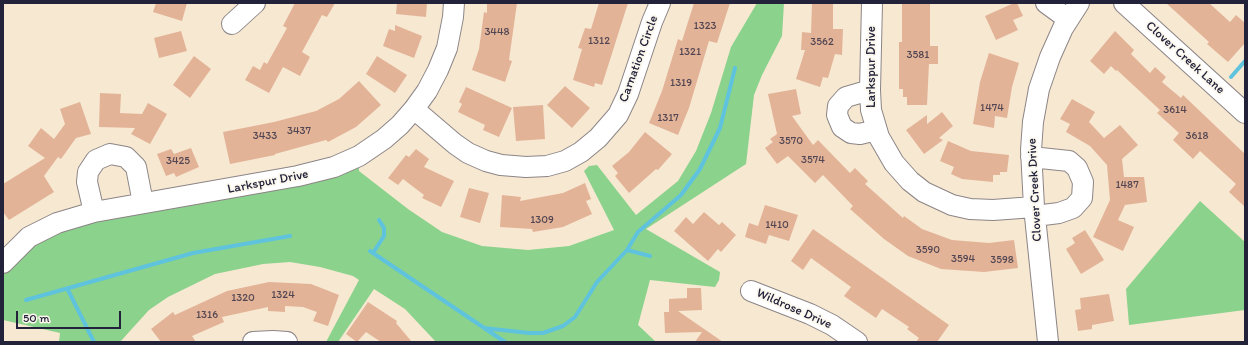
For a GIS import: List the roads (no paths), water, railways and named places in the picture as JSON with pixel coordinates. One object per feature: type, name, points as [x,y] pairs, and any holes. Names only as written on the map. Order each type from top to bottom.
[{"type":"street","points":[[232,24],[255,3]]},
{"type":"street","name":"Larkspur Drive","points":[[3,263],[24,241],[39,230],[56,223],[94,212],[254,185],[334,167],[359,156],[396,129],[414,110],[434,79],[443,59],[451,31],[454,3]]},
{"type":"street","name":"Carnation Circle","points":[[414,110],[455,144],[486,161],[501,165],[526,168],[547,166],[565,161],[580,152],[601,135],[622,108],[660,3]]},
{"type":"street","name":"Larkspur Drive","points":[[872,3],[870,90],[876,130],[886,152],[910,181],[933,197],[952,205],[970,209],[1059,213],[1073,208],[1082,198],[1083,182],[1077,168],[1069,162],[1031,157]]},
{"type":"street","points":[[1046,3],[1068,19]]},
{"type":"street","name":"Clover Creek Drive","points":[[1048,342],[1034,211],[1031,157],[1033,122],[1040,89],[1054,47],[1068,19],[1079,3]]},
{"type":"street","name":"Clover Creek Lane","points":[[1124,3],[1245,113]]},
{"type":"street","points":[[870,90],[846,97],[838,106],[837,115],[843,128],[851,133],[860,134],[876,130]]},
{"type":"street","points":[[94,212],[88,182],[88,172],[96,160],[110,154],[126,157],[136,167],[143,203]]},
{"type":"street","name":"Wildrose Drive","points":[[750,291],[810,314],[832,325],[857,342]]},
{"type":"street","points":[[252,342],[287,342]]},
{"type":"waterway","points":[[1231,77],[1245,61]]},
{"type":"waterway","points":[[484,328],[543,333],[563,326],[575,317],[597,282],[627,250],[638,232],[681,195],[700,169],[720,128],[735,68]]},
{"type":"waterway","points":[[373,253],[384,236],[384,228],[379,220]]},
{"type":"waterway","points":[[26,300],[193,253],[290,236]]},
{"type":"waterway","points":[[627,250],[650,256]]},
{"type":"waterway","points":[[370,251],[505,342]]},
{"type":"waterway","points":[[67,288],[94,342]]}]
